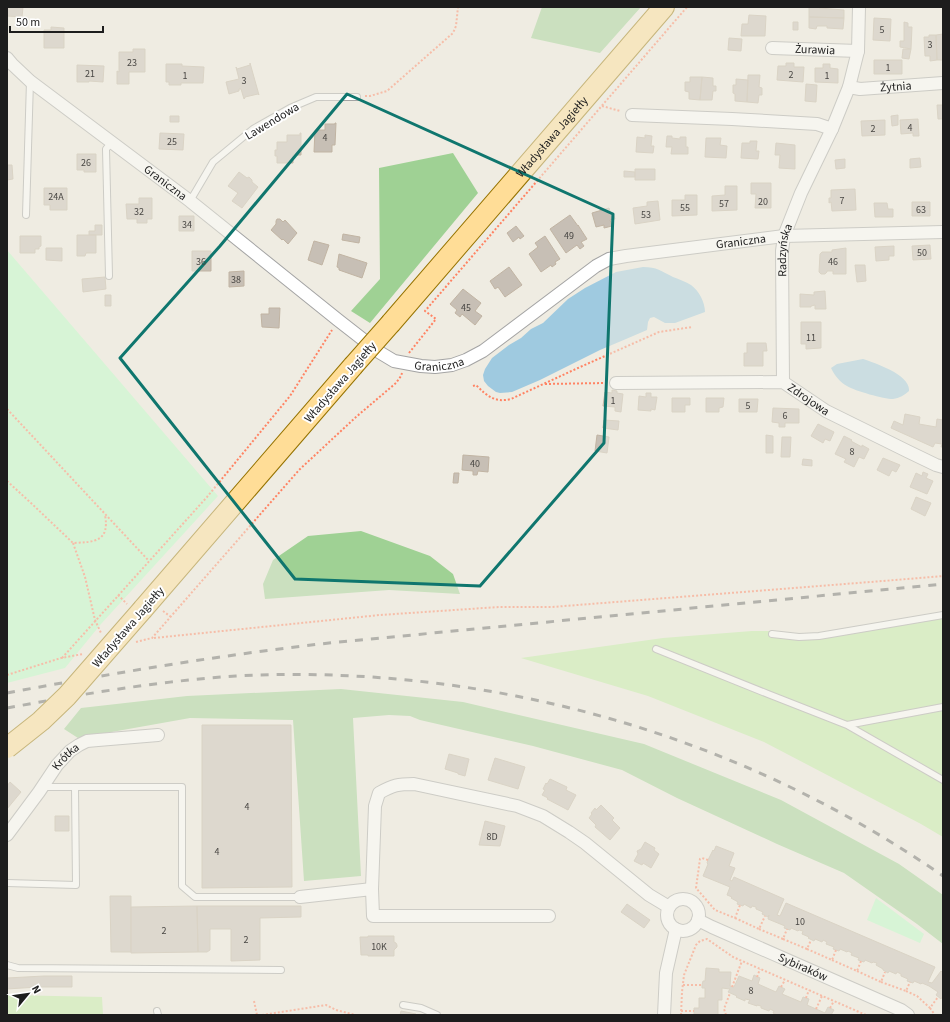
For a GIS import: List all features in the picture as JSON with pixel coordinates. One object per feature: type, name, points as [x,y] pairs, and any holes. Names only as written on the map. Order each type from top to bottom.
[{"type":"main road","name":"Władysława Jagiełły","points":[[7,748],[41,721],[67,696],[664,7]]},
{"type":"street","name":"Radzyńska","points":[[783,382],[782,251],[784,236],[801,193],[832,129],[848,87],[858,51],[859,7]]},
{"type":"street","name":"Żurawia","points":[[772,48],[858,51]]},
{"type":"street","name":"Graniczna","points":[[7,58],[30,81],[190,201],[379,352],[394,361],[404,364],[435,367],[452,365],[466,360],[482,351],[596,266],[609,259],[784,236],[943,232]]},
{"type":"street","name":"Żytnia","points":[[848,87],[860,89],[943,83]]},
{"type":"street","points":[[632,116],[732,119],[817,124],[832,129]]},
{"type":"street","name":"Zdrojowa","points":[[616,383],[783,382],[826,411],[906,451],[943,467]]},
{"type":"street","name":"Krótka","points":[[7,835],[57,765],[70,751],[87,741],[158,734]]},
{"type":"street","points":[[549,916],[372,916],[375,806],[379,793],[400,784],[414,784],[517,806],[543,816],[585,843],[649,895],[669,908]]},
{"type":"street","points":[[300,897],[372,889]]},
{"type":"street","points":[[679,900],[686,900],[692,902],[696,907],[698,920],[689,930],[676,930],[671,926],[667,913],[673,903],[679,900]]},
{"type":"street","name":"Sybiraków","points":[[698,920],[901,1010],[908,1015]]},
{"type":"street","points":[[664,1015],[666,974],[676,930]]},
{"type":"lane","points":[[26,215],[30,81]]},
{"type":"lane","name":"Lawendowa","points":[[190,201],[213,162],[253,129],[290,108],[316,97],[357,96]]},
{"type":"lane","points":[[109,276],[106,149],[112,142]]},
{"type":"lane","points":[[772,634],[798,637],[820,636],[943,615]]},
{"type":"lane","points":[[656,650],[847,725],[943,780]]},
{"type":"lane","points":[[847,725],[943,707]]},
{"type":"lane","points":[[42,787],[182,787],[182,886],[195,897],[300,897]]},
{"type":"lane","points":[[7,883],[76,885],[75,787]]},
{"type":"lane","points":[[7,965],[18,968],[281,970]]},
{"type":"lane","points":[[403,1004],[421,1008],[437,1015]]},
{"type":"path","points":[[357,96],[370,96],[387,91],[453,33],[456,26],[458,7]]},
{"type":"path","points":[[295,474],[402,376],[407,355],[436,319],[426,311],[687,7]]},
{"type":"path","points":[[602,106],[632,116]]},
{"type":"path","points":[[61,658],[207,496],[290,396],[338,320]]},
{"type":"path","points":[[473,386],[476,385],[490,397],[502,401],[511,399],[659,332],[692,327]]},
{"type":"path","points":[[544,384],[616,383]]},
{"type":"path","points":[[7,409],[149,561]]},
{"type":"path","points":[[7,481],[73,543],[85,576],[95,620]]},
{"type":"path","points":[[73,543],[94,541],[101,537],[106,530],[105,514]]},
{"type":"path","points":[[152,638],[380,615],[499,607],[552,607],[943,576]]},
{"type":"path","points":[[118,595],[144,608],[171,617]]},
{"type":"path","points":[[708,860],[702,858],[700,859],[696,888],[715,910],[881,982],[906,991],[916,996],[930,1008],[935,1015]]},
{"type":"path","points":[[734,918],[740,905]]},
{"type":"path","points":[[759,929],[765,916]]},
{"type":"path","points":[[783,939],[787,929]]},
{"type":"path","points":[[681,1015],[684,975],[697,943],[708,939],[733,957],[866,1015]]},
{"type":"path","points":[[807,949],[812,940]]},
{"type":"path","points":[[832,960],[836,950]]},
{"type":"path","points":[[732,987],[742,961]]},
{"type":"path","points":[[857,971],[861,961]]},
{"type":"path","points":[[757,977],[760,969]]},
{"type":"path","points":[[881,982],[885,972]]},
{"type":"path","points":[[782,987],[785,980]]},
{"type":"path","points":[[906,991],[910,982]]},
{"type":"path","points":[[683,985],[702,985]]},
{"type":"path","points":[[806,998],[809,990]]},
{"type":"path","points":[[726,1015],[724,1009],[730,993]]},
{"type":"path","points":[[816,1009],[822,996]]},
{"type":"path","points":[[930,1008],[938,997]]},
{"type":"path","points":[[254,1001],[257,1015]]},
{"type":"path","points":[[830,1008],[834,1001]]},
{"type":"path","points":[[262,1015],[326,1005],[336,1010],[356,1015]]},
{"type":"path","points":[[681,1011],[694,1011]]},
{"type":"highlighted area","points":[[347,94],[613,214],[604,443],[480,586],[295,579],[120,358],[220,246]]},
{"type":"green space","points":[[542,7],[641,7],[600,53],[531,38]]},
{"type":"green space","points":[[453,153],[478,193],[370,323],[351,311],[380,279],[379,168]]},
{"type":"green space","points":[[7,250],[218,496],[101,624],[65,668],[7,683]]},
{"type":"green space","points":[[361,531],[430,556],[453,574],[460,594],[389,590],[265,599],[263,584],[273,560],[308,536]]},
{"type":"green space","points":[[943,613],[943,837],[764,742],[648,696],[521,658],[663,638],[752,631],[820,634]]},
{"type":"green space","points":[[341,689],[463,702],[644,744],[781,800],[899,864],[943,895],[943,944],[844,873],[677,798],[622,770],[533,746],[420,720],[410,716],[389,715],[353,718],[361,876],[304,881],[293,720],[190,718],[78,738],[64,729],[81,708],[187,696]]},
{"type":"green space","points":[[876,898],[924,934],[920,943],[867,920]]},
{"type":"green space","points":[[7,995],[102,997],[103,1015],[7,1015]]},
{"type":"water","points":[[643,267],[659,270],[691,285],[697,290],[701,297],[705,312],[675,323],[665,323],[654,317],[650,318],[647,330],[600,350],[540,380],[512,392],[496,392],[484,381],[483,375],[485,369],[492,358],[521,338],[531,329],[543,323],[568,299],[585,288],[616,272]]},
{"type":"water","points":[[863,359],[891,370],[904,380],[908,385],[909,391],[897,398],[883,398],[856,390],[844,384],[834,374],[831,368],[837,364]]},
{"type":"building","points":[[7,7],[23,7],[22,17],[7,16]]},
{"type":"building","points":[[809,7],[844,10],[844,18],[809,17]]},
{"type":"building","points":[[749,15],[766,16],[765,36],[741,36],[742,24],[748,24]]},
{"type":"building","points":[[809,17],[844,18],[843,29],[827,28],[827,26],[817,26],[816,29],[809,28]]},
{"type":"building","points":[[874,18],[891,19],[890,41],[873,40]]},
{"type":"building","points":[[793,22],[798,22],[798,30],[793,30]]},
{"type":"building","points":[[904,22],[908,23],[908,27],[912,27],[911,49],[900,47],[900,41],[904,41]]},
{"type":"building","points":[[51,27],[64,28],[64,48],[44,48],[44,30],[51,30]]},
{"type":"building","points":[[943,34],[943,60],[937,60],[936,35]]},
{"type":"building","points":[[929,35],[936,35],[937,60],[930,61],[930,56],[925,56],[924,37],[929,37]]},
{"type":"building","points":[[729,38],[742,39],[741,51],[728,50]]},
{"type":"building","points":[[133,49],[145,49],[145,72],[129,72],[129,84],[117,84],[117,71],[119,72],[119,52],[133,52]]},
{"type":"building","points":[[903,49],[911,49],[909,59],[902,58]]},
{"type":"building","points":[[874,60],[902,60],[902,74],[874,74]]},
{"type":"building","points":[[250,63],[259,95],[245,97],[244,99],[241,89],[229,94],[226,82],[239,79],[236,67],[237,69],[250,65]]},
{"type":"building","points":[[786,63],[794,63],[794,67],[804,67],[803,82],[777,80],[778,66],[786,66]]},
{"type":"building","points":[[166,64],[182,64],[182,66],[204,67],[203,83],[181,83],[181,85],[169,85],[169,82],[166,82]]},
{"type":"building","points":[[823,64],[830,64],[830,68],[838,69],[838,83],[815,82],[815,68],[823,68]]},
{"type":"building","points":[[77,65],[104,66],[103,82],[77,82]]},
{"type":"building","points":[[748,75],[760,75],[759,87],[762,88],[762,95],[759,95],[758,103],[747,102]]},
{"type":"building","points":[[690,77],[702,77],[700,100],[689,99],[689,92],[685,91],[685,82],[690,82]]},
{"type":"building","points":[[702,77],[713,78],[713,86],[716,86],[716,91],[713,91],[712,100],[700,100]]},
{"type":"building","points":[[736,79],[748,80],[747,102],[735,101],[733,85],[736,85]]},
{"type":"building","points":[[806,84],[817,85],[816,102],[805,101]]},
{"type":"building","points":[[937,105],[943,105],[943,119],[938,119]]},
{"type":"building","points":[[898,115],[898,125],[892,126],[891,116]]},
{"type":"building","points":[[170,116],[179,116],[179,122],[170,122]]},
{"type":"building","points":[[918,119],[919,136],[913,136],[913,133],[901,134],[900,120]]},
{"type":"building","points":[[885,120],[885,135],[862,136],[861,121]]},
{"type":"building","points":[[335,123],[335,145],[332,145],[332,152],[314,152],[315,130],[325,130],[325,124]]},
{"type":"building","points":[[160,133],[184,134],[183,150],[159,149]]},
{"type":"building","points":[[300,133],[301,155],[293,155],[293,163],[277,163],[275,150],[277,150],[277,142],[287,142],[287,135],[300,135]]},
{"type":"building","points":[[645,135],[652,136],[651,146],[654,146],[653,153],[636,152],[637,137],[645,138]]},
{"type":"building","points":[[667,136],[680,139],[680,137],[686,137],[688,154],[671,154],[672,147],[666,147]]},
{"type":"building","points":[[706,138],[721,138],[720,145],[727,146],[726,158],[705,157]]},
{"type":"building","points":[[750,141],[757,141],[756,151],[759,151],[758,159],[741,158],[742,143],[750,143]]},
{"type":"building","points":[[776,143],[795,145],[795,169],[779,168],[780,155],[775,155]]},
{"type":"building","points":[[77,154],[96,154],[96,172],[84,172],[84,170],[77,170]]},
{"type":"building","points":[[920,158],[921,167],[910,168],[910,159]]},
{"type":"building","points":[[845,159],[845,168],[836,169],[835,160]]},
{"type":"building","points":[[7,165],[12,165],[13,179],[7,180]]},
{"type":"building","points":[[635,169],[655,169],[655,180],[635,180]]},
{"type":"building","points":[[624,171],[635,172],[635,177],[624,177]]},
{"type":"building","points":[[239,172],[247,178],[249,177],[258,187],[242,208],[232,201],[238,193],[228,186]]},
{"type":"building","points":[[751,183],[771,183],[771,208],[755,208],[756,194],[751,194]]},
{"type":"building","points":[[725,186],[737,186],[737,210],[712,211],[712,196],[725,195]]},
{"type":"building","points":[[44,188],[67,188],[67,210],[50,210],[50,205],[44,205]]},
{"type":"building","points":[[855,189],[856,210],[832,211],[831,202],[829,203],[829,198],[831,198],[831,190]]},
{"type":"building","points":[[685,195],[697,195],[697,215],[672,216],[672,200],[685,200]]},
{"type":"building","points":[[139,198],[152,198],[152,219],[147,219],[147,223],[137,223],[137,219],[127,219],[126,204],[139,204]]},
{"type":"building","points":[[658,201],[660,220],[635,224],[633,208],[647,206],[647,202]]},
{"type":"building","points":[[912,202],[930,202],[930,216],[912,216]]},
{"type":"building","points":[[874,203],[887,203],[888,209],[893,209],[893,217],[875,217]]},
{"type":"building","points":[[609,208],[615,219],[610,220],[612,226],[604,228],[604,225],[596,227],[592,213]]},
{"type":"building","points":[[570,215],[587,239],[581,242],[584,246],[580,249],[577,245],[566,253],[550,229]]},
{"type":"building","points":[[179,216],[194,216],[194,231],[179,231]]},
{"type":"building","points":[[277,219],[280,219],[283,222],[285,220],[297,233],[288,244],[271,230],[276,224]]},
{"type":"building","points":[[95,225],[102,225],[102,235],[89,235],[89,231],[95,231]]},
{"type":"building","points":[[516,226],[524,236],[520,239],[519,237],[513,242],[507,233]]},
{"type":"building","points":[[343,234],[360,237],[359,243],[342,240]]},
{"type":"building","points":[[77,235],[96,235],[96,253],[86,253],[85,256],[77,256]]},
{"type":"building","points":[[20,236],[41,236],[41,246],[39,249],[35,249],[35,253],[20,253]]},
{"type":"building","points":[[545,236],[560,259],[555,262],[556,264],[552,267],[551,265],[541,272],[529,254],[538,247],[535,243]]},
{"type":"building","points":[[314,241],[329,245],[322,265],[308,260]]},
{"type":"building","points":[[930,245],[931,259],[913,260],[912,246]]},
{"type":"building","points":[[894,246],[894,256],[889,256],[889,260],[876,261],[875,247]]},
{"type":"building","points":[[46,248],[62,248],[62,261],[46,260]]},
{"type":"building","points":[[846,248],[846,274],[833,274],[833,271],[827,271],[825,274],[821,274],[819,272],[820,254],[822,252],[832,252],[832,250]]},
{"type":"building","points":[[192,251],[211,251],[211,271],[192,271]]},
{"type":"building","points":[[339,254],[367,263],[362,278],[339,270],[337,267]]},
{"type":"building","points":[[855,265],[865,265],[866,281],[857,282]]},
{"type":"building","points":[[509,267],[522,285],[505,297],[498,287],[495,289],[490,281]]},
{"type":"building","points":[[244,271],[244,286],[229,287],[229,272]]},
{"type":"building","points":[[105,277],[106,289],[83,292],[82,279]]},
{"type":"building","points":[[463,289],[481,303],[475,311],[482,316],[475,325],[462,314],[460,317],[455,313],[457,310],[450,304]]},
{"type":"building","points":[[825,291],[826,309],[815,309],[815,305],[811,307],[800,307],[800,294],[814,295],[814,292]]},
{"type":"building","points":[[105,295],[111,295],[111,306],[105,306]]},
{"type":"building","points":[[269,308],[280,308],[279,328],[262,327],[261,314],[269,314]]},
{"type":"building","points":[[801,322],[821,322],[821,348],[806,349],[806,344],[801,344]]},
{"type":"building","points":[[747,343],[766,343],[767,351],[763,351],[763,366],[744,366],[744,353],[747,353]]},
{"type":"building","points":[[612,390],[623,394],[621,412],[615,411],[615,407],[603,406],[605,392],[612,393]]},
{"type":"building","points":[[646,393],[651,393],[651,397],[657,397],[655,410],[638,410],[639,396],[646,397]]},
{"type":"building","points":[[672,398],[690,398],[690,405],[685,405],[685,412],[672,412]]},
{"type":"building","points":[[706,398],[724,398],[723,407],[719,408],[719,412],[706,412]]},
{"type":"building","points":[[739,399],[758,399],[757,412],[739,412]]},
{"type":"building","points":[[773,408],[799,409],[799,423],[785,423],[785,427],[779,427],[779,423],[772,422]]},
{"type":"building","points":[[905,414],[920,417],[919,424],[936,427],[937,419],[943,420],[943,447],[941,447],[942,444],[935,443],[933,447],[891,428],[894,421],[903,425]]},
{"type":"building","points":[[604,420],[619,421],[618,430],[603,428]]},
{"type":"building","points":[[818,424],[834,432],[830,441],[825,439],[823,443],[811,436]]},
{"type":"building","points":[[597,435],[609,437],[607,453],[595,451]]},
{"type":"building","points":[[766,435],[773,436],[773,453],[766,453]]},
{"type":"building","points":[[844,436],[862,447],[862,445],[869,449],[864,459],[859,457],[854,467],[844,462],[846,459],[835,454]]},
{"type":"building","points":[[782,437],[791,437],[790,457],[781,457]]},
{"type":"building","points":[[463,455],[489,457],[488,472],[478,471],[477,475],[473,475],[473,471],[462,470]]},
{"type":"building","points":[[883,458],[900,465],[896,472],[892,470],[889,476],[877,470]]},
{"type":"building","points":[[803,459],[812,460],[812,466],[802,465]]},
{"type":"building","points":[[923,472],[928,474],[926,478],[933,481],[927,494],[910,487],[916,473],[922,476]]},
{"type":"building","points":[[454,473],[459,473],[458,483],[453,483]]},
{"type":"building","points":[[916,497],[931,503],[925,516],[911,509]]},
{"type":"building","points":[[202,725],[291,725],[292,887],[202,888]]},
{"type":"building","points":[[449,754],[469,759],[465,776],[445,769]]},
{"type":"building","points":[[495,758],[525,767],[518,789],[488,780]]},
{"type":"building","points":[[550,779],[567,787],[566,790],[576,795],[568,810],[542,795],[545,790],[543,789],[546,783],[547,784]]},
{"type":"building","points":[[10,782],[21,792],[7,809],[7,786]]},
{"type":"building","points":[[601,805],[614,818],[612,820],[620,828],[610,840],[595,827],[596,825],[589,818],[595,808],[596,810]]},
{"type":"building","points":[[55,816],[69,816],[69,831],[55,831]]},
{"type":"building","points":[[485,821],[505,826],[500,846],[479,845]]},
{"type":"building","points":[[645,842],[655,848],[654,850],[659,854],[651,868],[643,863],[642,865],[634,861],[638,854],[637,851],[641,849]]},
{"type":"building","points":[[716,846],[734,853],[729,866],[735,868],[730,880],[732,881],[734,877],[784,899],[777,915],[780,916],[786,903],[935,967],[928,982],[932,983],[941,971],[943,973],[943,998],[942,997],[941,999],[936,995],[938,992],[929,986],[914,981],[913,983],[907,981],[908,979],[901,976],[901,974],[897,972],[896,974],[889,971],[888,973],[876,965],[877,963],[858,960],[859,958],[851,955],[852,953],[840,949],[839,951],[833,949],[834,947],[826,944],[827,942],[823,940],[822,942],[815,939],[814,941],[802,934],[803,931],[784,928],[785,926],[768,919],[769,915],[768,917],[762,914],[763,912],[756,909],[756,907],[752,906],[751,908],[744,904],[743,906],[737,904],[738,902],[727,895],[730,887],[703,876],[708,860]]},
{"type":"building","points":[[110,896],[131,896],[131,952],[111,952]]},
{"type":"building","points":[[627,904],[650,920],[644,928],[621,912]]},
{"type":"building","points":[[197,906],[301,906],[301,917],[260,918],[260,960],[231,961],[231,929],[210,929],[210,950],[207,952],[198,952]]},
{"type":"building","points":[[197,906],[198,952],[131,953],[131,907]]},
{"type":"building","points":[[394,936],[394,942],[396,943],[397,947],[394,950],[394,956],[361,955],[360,937]]},
{"type":"building","points":[[706,968],[719,969],[719,972],[731,972],[730,986],[734,987],[739,976],[752,981],[754,975],[760,978],[758,984],[776,992],[779,986],[785,989],[782,994],[801,1002],[803,997],[809,999],[807,1005],[825,1013],[828,1007],[834,1010],[831,1015],[777,1015],[770,1009],[769,1011],[761,1008],[761,1006],[748,1003],[750,1000],[745,999],[745,1001],[736,997],[737,996],[728,992],[730,989],[722,988],[722,1000],[718,1000],[718,1015],[694,1014],[694,1008],[699,1008],[699,998],[705,998],[705,988],[702,988],[702,985],[703,981],[705,981]]},
{"type":"building","points":[[72,976],[72,987],[7,989],[7,978]]},
{"type":"building","points":[[401,1011],[416,1014],[416,1015],[400,1015]]},
{"type":"railway","points":[[7,693],[168,665],[329,643],[943,584]]},
{"type":"railway","points":[[7,708],[178,681],[236,676],[330,675],[423,682],[515,696],[606,718],[695,746],[781,783],[864,826],[943,876]]}]
